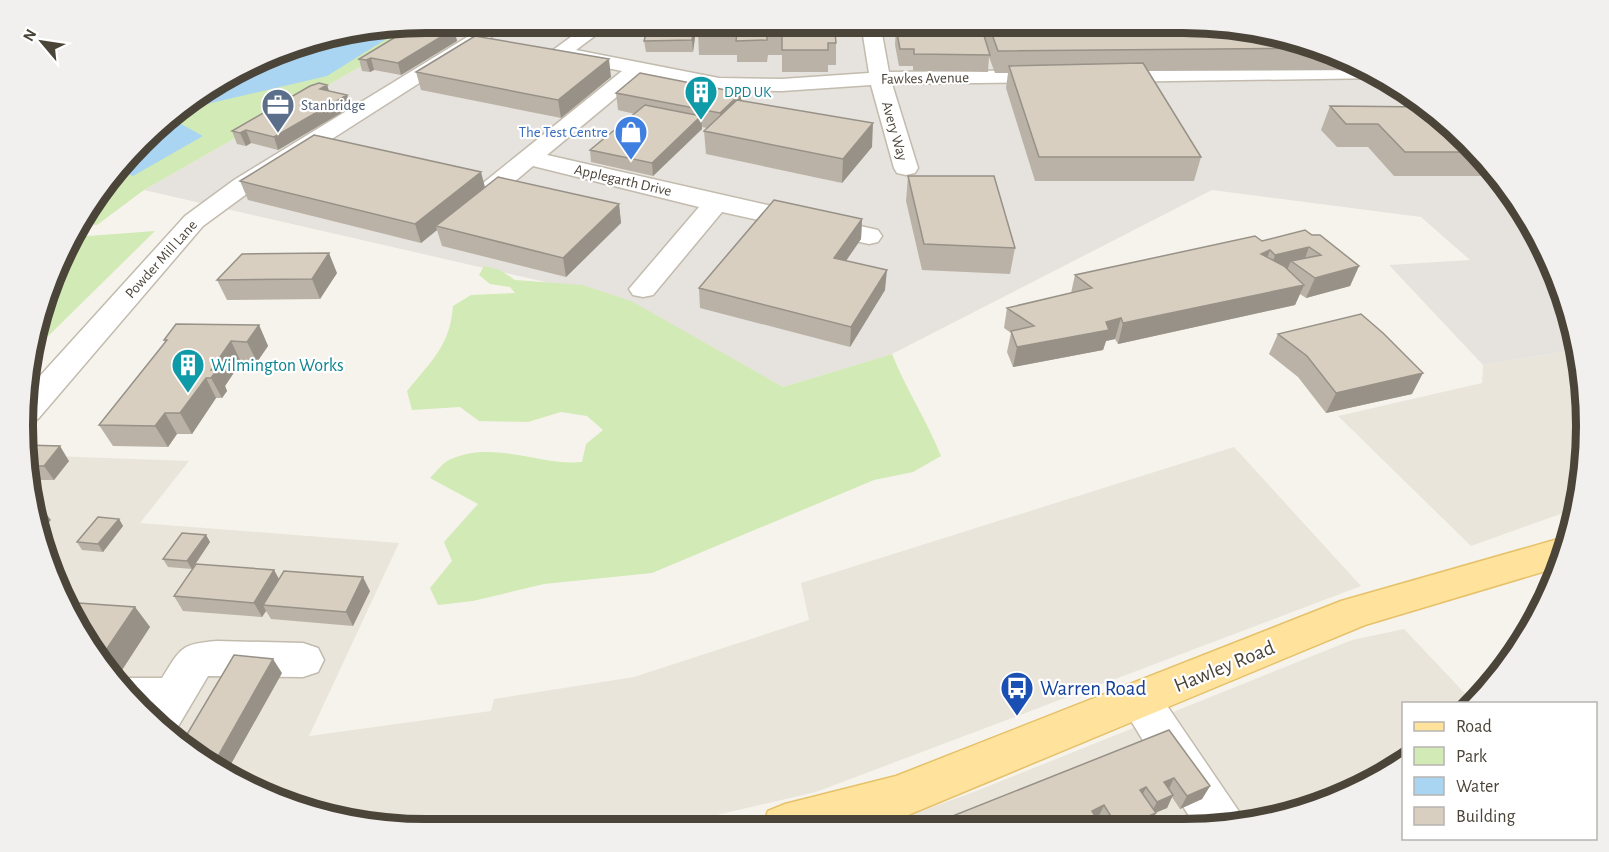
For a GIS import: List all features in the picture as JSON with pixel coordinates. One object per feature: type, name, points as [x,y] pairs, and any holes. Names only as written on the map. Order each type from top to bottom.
[{"type":"main road","name":"Hawley Road","points":[[816,819],[896,798],[1355,612],[1520,561],[1554,553]]},
{"type":"street","name":"Powder Mill Lane","points":[[34,403],[194,221],[243,185],[487,33]]},
{"type":"street","points":[[558,52],[587,33]]},
{"type":"street","name":"Avery Way","points":[[872,33],[880,78],[906,168]]},
{"type":"street","points":[[478,39],[513,45]]},
{"type":"street","name":"Fawkes Avenue","points":[[536,49],[719,84],[782,85],[880,78],[1357,74]]},
{"type":"street","points":[[489,188],[639,68]]},
{"type":"street","name":"Applegarth Drive","points":[[529,158],[716,203],[869,236]]},
{"type":"street","points":[[643,289],[716,203]]},
{"type":"street","points":[[147,703],[166,710],[196,660],[217,658],[303,660]]},
{"type":"street","points":[[1140,701],[1215,817]]},
{"type":"shaded area","points":[[419,33],[1183,33],[1234,36],[1285,46],[1357,74],[1401,99],[1461,148],[1510,208],[1535,252],[1555,300],[1568,351],[1483,365],[1389,265],[1470,260],[1421,217],[1212,190],[892,354],[783,387],[628,301],[144,190]]},
{"type":"shaded area","points":[[1568,351],[1575,400],[1575,452],[1566,512],[1471,546],[1338,416],[1482,383],[1483,365]]},
{"type":"shaded area","points":[[1234,447],[1361,586],[816,792],[699,819],[426,819],[375,816],[324,806],[252,778],[208,753],[148,704],[99,644],[63,576],[46,528],[34,455],[189,461],[140,523],[399,543],[309,736],[491,711],[494,699],[634,677],[809,620],[801,583]]},
{"type":"shaded area","points":[[1404,629],[1468,696],[1463,702],[1402,702],[1402,752],[1333,789],[1285,806],[1234,816],[1209,818],[900,819],[979,790],[1352,640]]},
{"type":"green space","points":[[419,33],[144,190],[97,225],[89,224],[114,187],[148,148],[187,114],[229,86],[276,63],[324,46],[375,36]]},
{"type":"green space","points":[[155,231],[42,342],[46,324],[63,276],[82,236]]},
{"type":"green space","points":[[484,266],[500,270],[515,280],[582,285],[631,301],[783,387],[892,354],[941,456],[913,472],[874,480],[652,573],[544,584],[473,601],[438,605],[430,588],[452,561],[444,542],[478,504],[430,478],[440,467],[451,459],[484,452],[550,461],[582,462],[586,444],[603,430],[587,416],[561,412],[528,422],[479,421],[460,407],[412,410],[407,391],[443,343],[448,332],[453,306],[471,295],[515,293],[510,287],[490,284],[479,275]]},
{"type":"water","points":[[393,35],[327,76],[198,106],[252,74],[300,54],[324,46]]},
{"type":"water","points":[[179,120],[179,123],[203,136],[133,176],[126,173],[148,148]]},
{"type":"building","points":[[447,33],[398,63],[371,58],[359,59],[400,34]]},
{"type":"building","points":[[646,33],[693,33],[692,40],[644,41]]},
{"type":"building","points":[[737,33],[767,33],[767,40],[736,41]]},
{"type":"building","points":[[782,33],[835,33],[836,43],[828,43],[828,50],[782,50]]},
{"type":"building","points":[[897,33],[983,33],[990,55],[914,54],[914,49],[900,49]]},
{"type":"building","points":[[992,33],[1209,34],[1234,36],[1292,48],[998,51]]},
{"type":"building","points":[[475,36],[609,59],[558,100],[416,72]]},
{"type":"building","points":[[1143,63],[1201,157],[1039,157],[1009,66]]},
{"type":"building","points":[[640,73],[741,93],[720,113],[616,93]]},
{"type":"building","points":[[319,83],[327,85],[320,89],[347,95],[274,137],[246,130],[240,133],[232,131],[310,86]]},
{"type":"building","points":[[737,100],[873,123],[843,159],[704,131]]},
{"type":"building","points":[[645,105],[701,116],[652,163],[590,150]]},
{"type":"building","points":[[1330,106],[1412,107],[1465,152],[1405,152],[1378,124],[1346,124]]},
{"type":"building","points":[[314,135],[481,172],[415,224],[240,181]]},
{"type":"building","points":[[908,176],[994,176],[1015,248],[924,244]]},
{"type":"building","points":[[498,177],[619,204],[563,258],[436,226]]},
{"type":"building","points":[[774,200],[862,219],[834,258],[887,270],[851,327],[699,288]]},
{"type":"building","points":[[1305,230],[1312,235],[1320,235],[1359,266],[1315,278],[1291,261],[1321,255],[1309,247],[1275,255],[1270,250],[1261,254],[1284,266],[1304,285],[1123,323],[1121,318],[1106,322],[1109,330],[1017,347],[1011,331],[1034,326],[1007,308],[1092,288],[1075,275],[1255,236],[1262,241]]},
{"type":"building","points":[[329,253],[312,279],[217,280],[242,254]]},
{"type":"building","points":[[1361,314],[1423,373],[1336,393],[1307,356],[1278,334]]},
{"type":"building","points":[[176,324],[259,325],[247,342],[231,341],[211,370],[217,370],[211,378],[206,378],[180,413],[165,413],[155,426],[99,425],[167,340],[164,340]]},
{"type":"building","points":[[34,445],[60,446],[44,466],[35,466]]},
{"type":"building","points":[[98,517],[119,519],[98,544],[77,542]]},
{"type":"building","points":[[182,533],[206,535],[187,561],[163,559]]},
{"type":"building","points":[[196,564],[274,570],[254,603],[174,596]]},
{"type":"building","points":[[284,571],[363,577],[346,612],[263,605]]},
{"type":"building","points":[[78,603],[135,607],[106,650],[99,644],[77,605]]},
{"type":"building","points":[[234,655],[273,659],[217,758],[186,737]]},
{"type":"building","points":[[1169,730],[1210,786],[1187,796],[1174,778],[1164,782],[1173,795],[1157,802],[1146,787],[1140,790],[1156,813],[1142,819],[1113,819],[1104,805],[1092,811],[1097,819],[945,819]]},
{"type":"place","name":"DPD UK","points":[[701,121]]},
{"type":"place","name":"Stanbridge","points":[[278,134]]},
{"type":"place","name":"The Test Centre","points":[[631,161]]},
{"type":"place","name":"Wilmington Works","points":[[188,394]]},
{"type":"place","name":"Warren Road","points":[[1017,717]]}]
